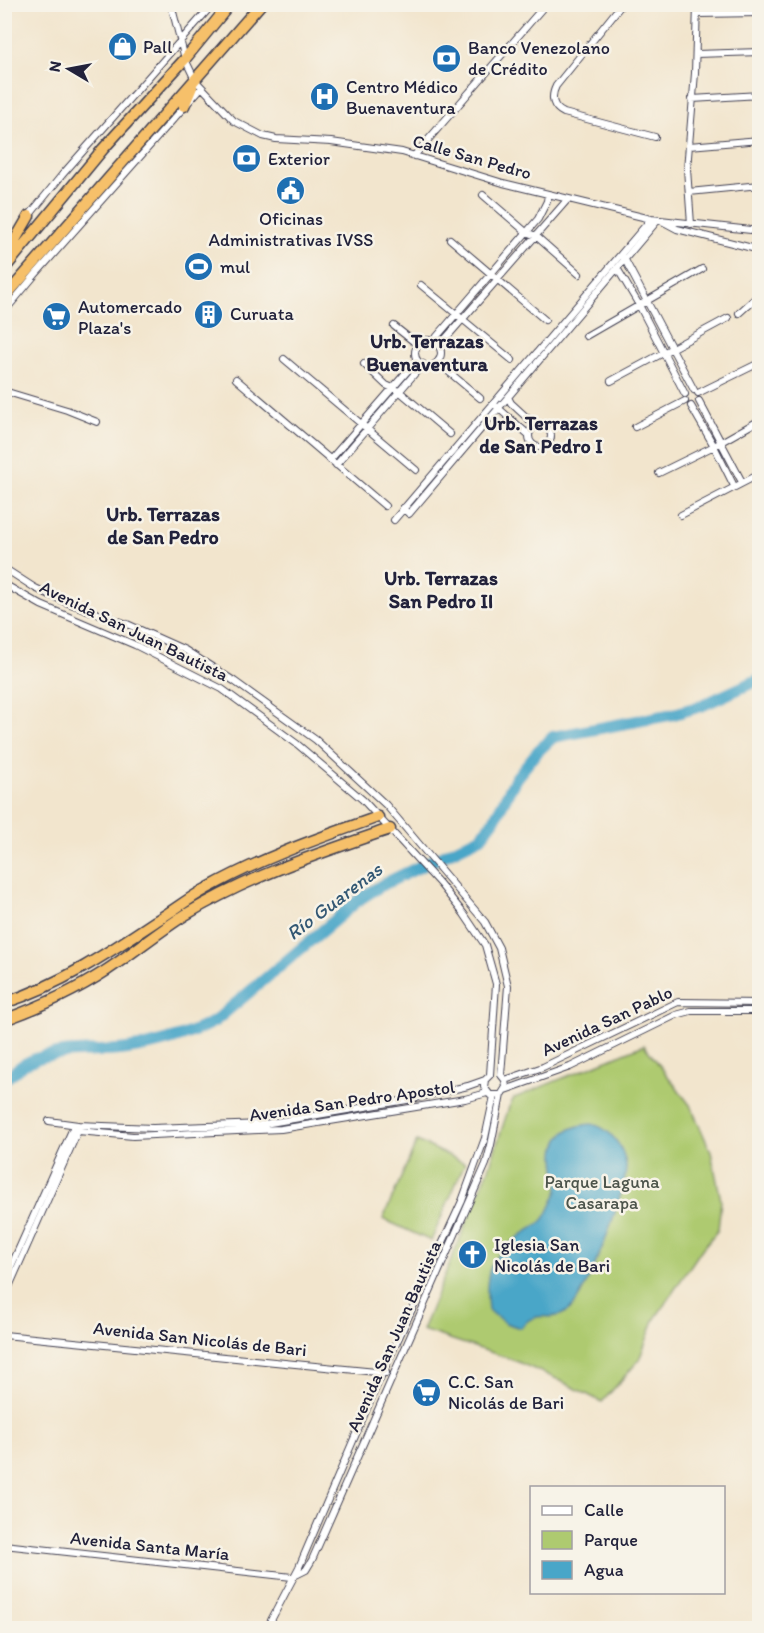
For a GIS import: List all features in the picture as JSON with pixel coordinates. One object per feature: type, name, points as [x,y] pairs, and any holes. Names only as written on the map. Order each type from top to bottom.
[{"type":"highway","points":[[4,269],[103,149],[185,59],[230,4]]},
{"type":"highway","points":[[4,298],[198,84],[261,4]]},
{"type":"highway","points":[[184,106],[198,84]]},
{"type":"highway","points":[[4,260],[29,216]]},
{"type":"highway","points":[[4,1003],[29,995],[75,973],[205,889],[300,844],[378,817]]},
{"type":"highway","points":[[4,1020],[31,1011],[85,983],[185,915],[235,888],[280,867],[390,829]]},
{"type":"street","name":"Calle San Pedro","points":[[171,4],[185,59],[198,84],[234,121],[263,136],[354,144],[414,156],[460,171],[657,220],[759,231]]},
{"type":"street","points":[[4,248],[62,176],[213,4]]},
{"type":"street","points":[[414,156],[546,4]]},
{"type":"street","points":[[622,4],[556,87],[553,100],[556,108],[564,112],[655,137]]},
{"type":"street","points":[[690,224],[687,169],[696,54],[697,4]]},
{"type":"street","points":[[696,14],[759,13]]},
{"type":"street","points":[[696,54],[759,52]]},
{"type":"street","points":[[692,99],[759,94]]},
{"type":"street","points":[[4,312],[184,106]]},
{"type":"street","points":[[689,146],[759,140]]},
{"type":"street","points":[[689,192],[759,185]]},
{"type":"street","points":[[460,316],[492,273],[538,219],[548,194]]},
{"type":"street","points":[[483,195],[526,232],[536,236],[579,274]]},
{"type":"street","points":[[436,343],[568,199]]},
{"type":"street","points":[[657,220],[677,229],[759,250]]},
{"type":"street","points":[[394,520],[621,253],[657,220]]},
{"type":"street","points":[[403,508],[410,514],[416,504],[618,270],[657,220]]},
{"type":"street","points":[[450,239],[545,320]]},
{"type":"street","points":[[621,253],[668,351],[687,400],[734,486]]},
{"type":"street","points":[[614,262],[668,351],[696,392],[742,482]]},
{"type":"street","points":[[586,336],[702,269]]},
{"type":"street","points":[[421,285],[512,360]]},
{"type":"street","points":[[739,314],[759,294]]},
{"type":"street","points":[[611,381],[728,318]]},
{"type":"street","points":[[394,326],[418,345]]},
{"type":"street","points":[[420,362],[416,352],[418,345],[425,340],[436,343]]},
{"type":"street","points":[[420,362],[433,365],[437,362],[441,354],[436,343]]},
{"type":"street","points":[[284,359],[416,470]]},
{"type":"street","points":[[336,465],[364,427],[420,362]]},
{"type":"street","points":[[437,362],[480,398]]},
{"type":"street","points":[[364,364],[386,385],[396,389],[450,434]]},
{"type":"street","points":[[635,427],[687,400],[696,392],[755,365]]},
{"type":"street","points":[[236,379],[385,506]]},
{"type":"street","points":[[4,391],[81,414],[97,422]]},
{"type":"street","points":[[492,403],[500,407],[530,434],[531,441],[537,447],[543,447],[549,443],[550,430],[545,426],[536,426],[511,403],[508,397]]},
{"type":"street","points":[[687,400],[696,405],[699,401]]},
{"type":"street","points":[[659,473],[714,446],[759,420]]},
{"type":"street","points":[[530,434],[536,426]]},
{"type":"street","points":[[330,460],[364,427]]},
{"type":"street","points":[[681,515],[759,474]]},
{"type":"street","points":[[411,499],[416,504]]},
{"type":"street","name":"Avenida San Juan Bautista","points":[[4,568],[35,588],[68,603],[127,624],[185,650],[234,681],[316,740],[395,815],[450,879],[493,935],[503,962],[508,986],[503,1078],[485,1138],[469,1183],[383,1372],[298,1568],[267,1629]]},
{"type":"street","name":"Avenida San Juan Bautista","points":[[4,584],[41,605],[135,645],[222,688],[334,773],[390,829],[464,914],[480,937],[492,963],[496,984],[488,1077],[484,1087],[497,1093]]},
{"type":"street","points":[[378,817],[395,815],[390,829]]},
{"type":"street","name":"Avenida San Pablo","points":[[503,1078],[543,1067],[678,1002],[759,1003]]},
{"type":"street","points":[[689,1002],[691,1011]]},
{"type":"street","name":"Avenida San Pablo","points":[[497,1093],[570,1067],[676,1015],[691,1011],[759,1011]]},
{"type":"street","points":[[488,1077],[503,1078]]},
{"type":"street","name":"Avenida San Pedro Apostol","points":[[49,1121],[78,1125],[153,1128],[264,1124],[407,1100],[468,1086],[488,1077]]},
{"type":"street","name":"Avenida San Juan Bautista","points":[[292,1577],[306,1570],[312,1560],[480,1179],[491,1145],[497,1093]]},
{"type":"street","name":"Avenida San Pedro Apostol","points":[[72,1135],[78,1131],[133,1136],[281,1129],[497,1093]]},
{"type":"street","points":[[4,1298],[72,1135],[72,1128],[78,1125]]},
{"type":"street","points":[[4,1282],[72,1135]]},
{"type":"street","name":"Avenida San Nicolás de Bari","points":[[4,1335],[393,1373]]},
{"type":"street","name":"Avenida Santa María","points":[[4,1545],[292,1577]]},
{"type":"green space","name":"Parque Laguna Casarapa","points":[[644,1045],[690,1105],[711,1152],[721,1200],[718,1230],[702,1249],[654,1320],[639,1360],[602,1402],[511,1359],[422,1330],[488,1171],[514,1098]]},
{"type":"green space","points":[[417,1141],[465,1163],[431,1241],[383,1219]]},
{"type":"water","points":[[592,1124],[604,1129],[615,1139],[626,1164],[621,1193],[597,1259],[580,1296],[566,1312],[552,1317],[533,1318],[521,1328],[505,1323],[488,1310],[487,1285],[491,1267],[501,1251],[541,1222],[547,1215],[558,1190],[555,1154],[560,1138],[570,1129]]},
{"type":"waterway","name":"Río Guarenas","points":[[4,1079],[35,1059],[60,1053],[127,1049],[150,1045],[183,1035],[215,1021],[360,899],[382,885],[481,837],[494,820],[516,778],[553,737],[674,714],[701,706],[760,679]]},
{"type":"place","name":"Pall","points":[[122,47]]},
{"type":"place","name":"Banco Venezolano de Crédito","points":[[447,58]]},
{"type":"place","name":"Centro Médico Buenaventura","points":[[325,97]]},
{"type":"place","name":"Exterior","points":[[247,159]]},
{"type":"place","name":"Oficinas Administrativas IVSS","points":[[291,190]]},
{"type":"place","name":"mul","points":[[199,267]]},
{"type":"place","name":"Curuata","points":[[209,314]]},
{"type":"place","name":"Automercado Plaza's","points":[[57,317]]},
{"type":"place","name":"Iglesia San Nicolás de Bari","points":[[473,1255]]},
{"type":"place","name":"C.C. San Nicolás de Bari","points":[[427,1392]]},
{"type":"district","name":"Urb. Terrazas Buenaventura","points":[[427,352]]},
{"type":"district","name":"Urb. Terrazas de San Pedro I","points":[[541,434]]},
{"type":"district","name":"Urb. Terrazas de San Pedro","points":[[163,526]]},
{"type":"district","name":"Urb. Terrazas San Pedro II","points":[[441,590]]}]
